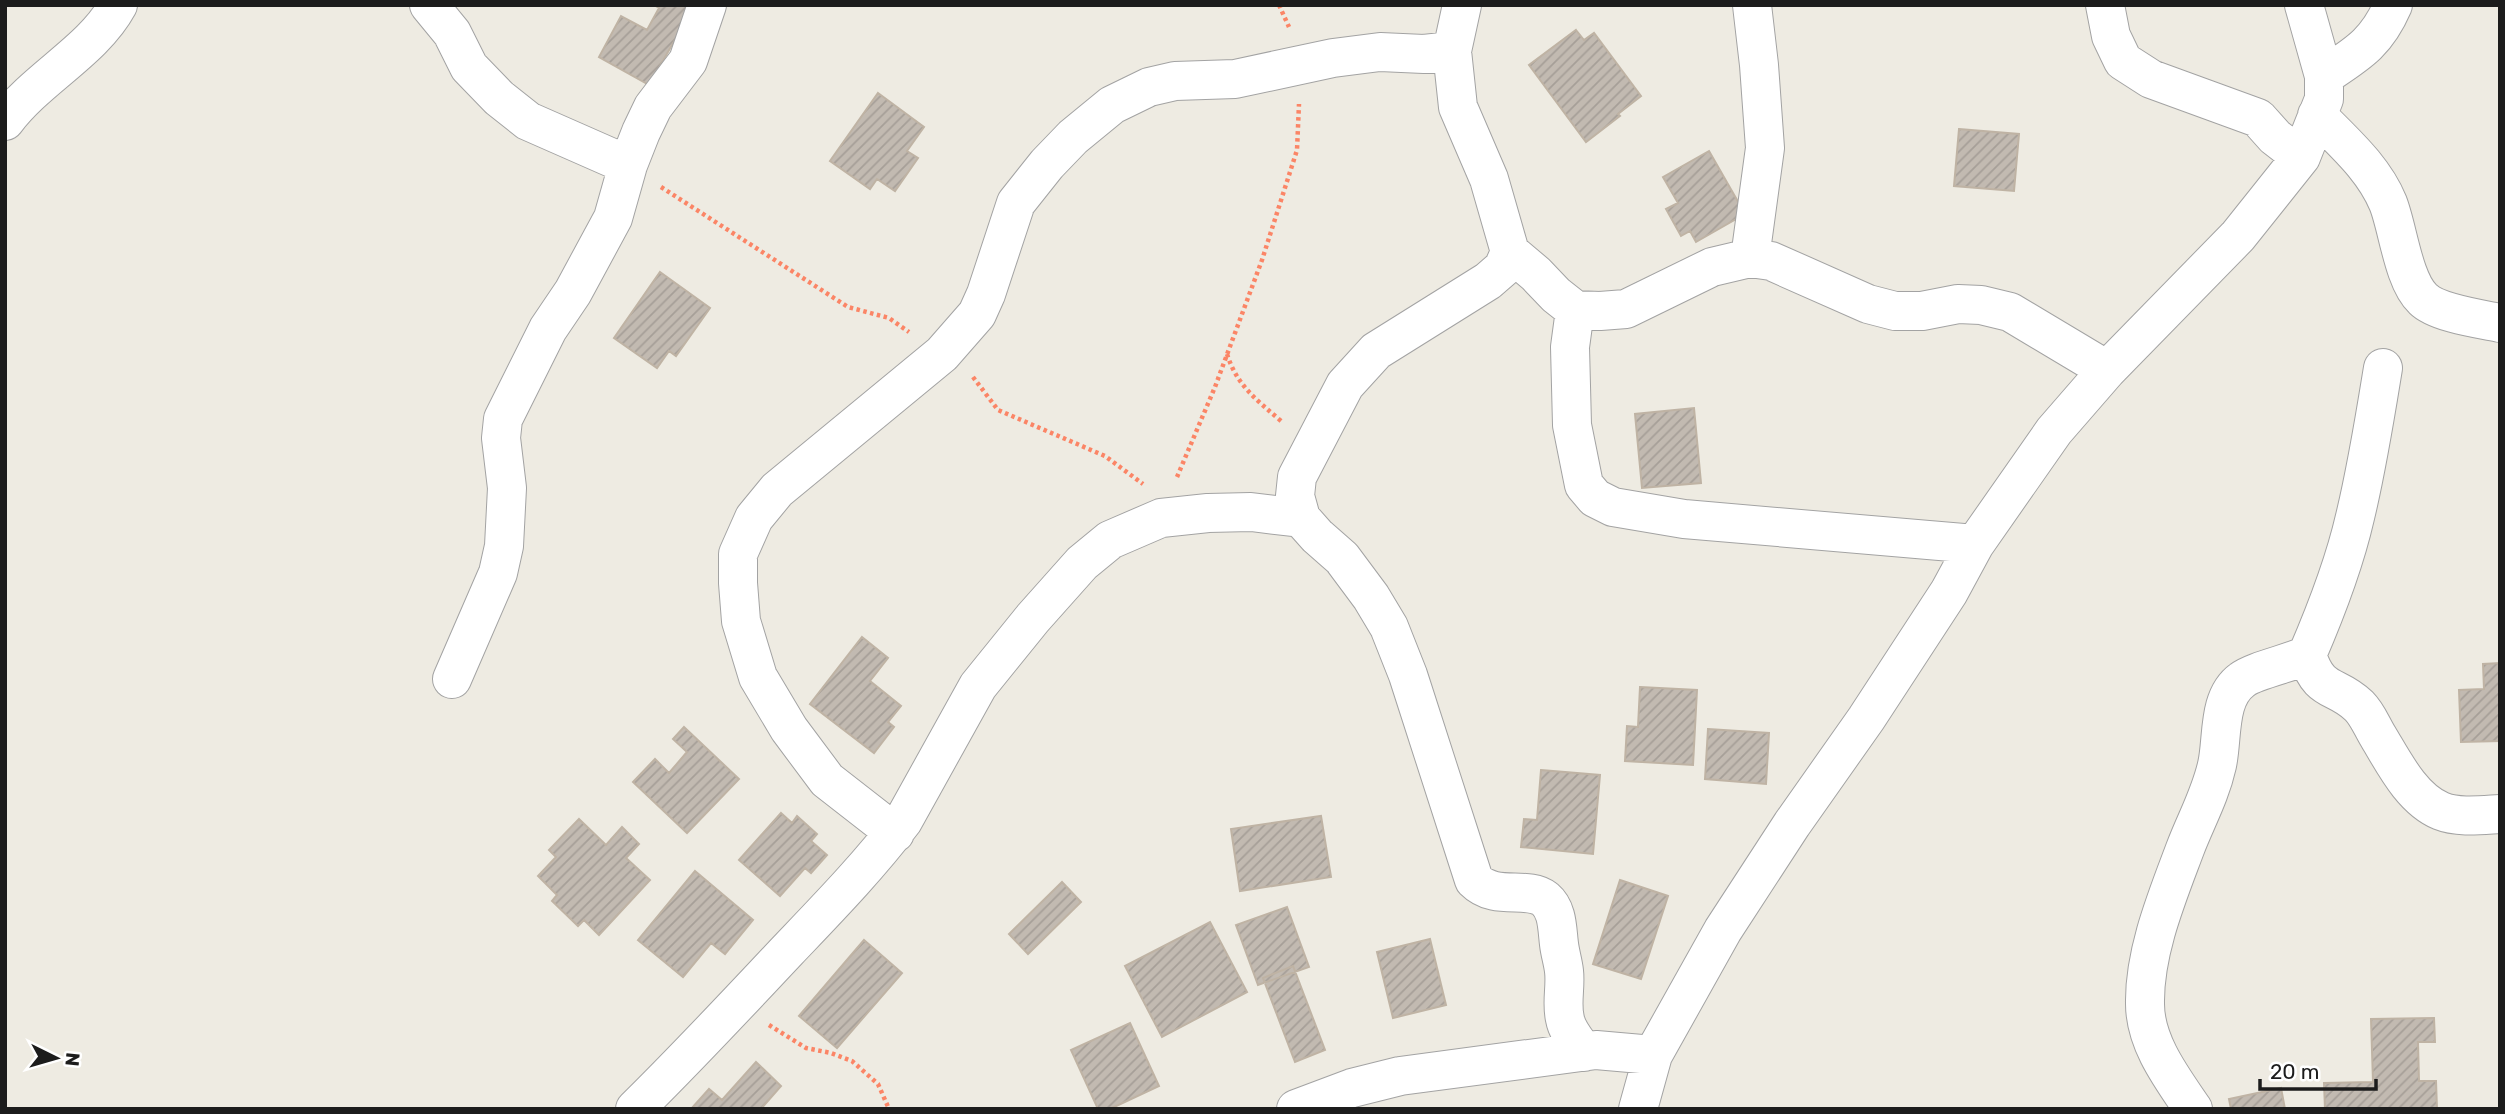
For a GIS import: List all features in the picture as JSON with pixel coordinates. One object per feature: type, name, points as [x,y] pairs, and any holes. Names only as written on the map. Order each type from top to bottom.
[{"type":"street","points":[[5,121],[20,101],[88,41],[118,5]]},
{"type":"street","points":[[429,5],[452,33],[469,67],[499,98],[528,121],[628,165]]},
{"type":"street","points":[[452,679],[498,573],[504,546],[507,488],[501,439],[503,419],[548,329],[573,292],[613,218],[628,165],[653,107],[688,61],[707,5]]},
{"type":"street","points":[[1462,5],[1452,51],[1458,107],[1489,179],[1510,251],[1575,310],[1626,309],[1713,267],[1750,258],[1771,261],[1868,304],[1895,312],[1922,311],[1958,304],[1981,305],[2010,312],[2107,370]]},
{"type":"street","points":[[1750,258],[1765,148],[1752,5]]},
{"type":"street","points":[[2105,5],[2111,36],[2123,61],[2151,79],[2258,118],[2301,158]]},
{"type":"street","points":[[1638,1109],[1653,1055],[1723,930],[1934,615],[1975,544],[2054,431],[2107,370],[2238,236],[2301,158],[2323,99],[2324,76],[2304,5]]},
{"type":"street","points":[[2324,76],[2364,49],[2384,26],[2393,5]]},
{"type":"street","points":[[895,833],[827,780],[789,729],[758,677],[741,621],[738,554],[754,518],[777,490],[942,354],[977,314],[1016,203],[1073,137],[1112,105],[1149,87],[1175,81],[1235,79],[1334,58],[1380,52],[1424,54],[1452,51]]},
{"type":"street","points":[[2317,115],[2373,173],[2388,204],[2408,273],[2423,299],[2453,313],[2500,323]]},
{"type":"street","points":[[1510,251],[1503,268],[1488,281],[1377,351],[1345,385],[1297,477],[1295,496],[1301,518],[1342,558],[1389,627],[1408,675],[1474,880],[1481,887],[1495,892],[1535,894],[1545,900],[1552,909],[1558,923],[1564,971],[1563,1012],[1566,1023],[1584,1052]]},
{"type":"street","points":[[1575,310],[1570,347],[1572,425],[1584,485],[1595,498],[1613,507],[1684,519],[1975,544]]},
{"type":"street","points":[[2384,368],[2355,519],[2336,584],[2307,655],[2321,683],[2358,705],[2368,717],[2393,761],[2415,792],[2442,812],[2500,814]]},
{"type":"street","points":[[635,1109],[681,1064],[860,874],[895,833],[978,686],[1082,563],[1110,540],[1164,511],[1251,512],[1301,518]]},
{"type":"street","points":[[2193,1109],[2153,1046],[2145,1005],[2150,955],[2186,847],[2205,806],[2218,762],[2220,729],[2227,700],[2242,680],[2307,655]]},
{"type":"street","points":[[1296,1109],[1352,1088],[1400,1076],[1596,1050],[1653,1055]]},
{"type":"path","points":[[628,165],[848,307],[889,318],[970,374],[998,410],[1105,456],[1164,511],[1262,260],[1297,150],[1297,66],[1293,38],[1279,5]]},
{"type":"path","points":[[1227,354],[1233,374],[1291,429],[1309,453]]},
{"type":"path","points":[[737,1004],[806,1048],[852,1061],[878,1084],[889,1109]]},
{"type":"building","points":[[654,5],[695,5],[649,85],[599,57],[621,16],[647,30],[659,8]]},
{"type":"building","points":[[1576,30],[1584,40],[1594,33],[1641,96],[1586,142],[1529,65]]},
{"type":"building","points":[[878,93],[924,127],[907,151],[918,158],[895,191],[877,179],[870,189],[830,161]]},
{"type":"building","points":[[1959,129],[2019,134],[2014,191],[1954,186]]},
{"type":"building","points":[[1709,151],[1745,214],[1696,242],[1690,231],[1681,236],[1666,209],[1678,203],[1663,177]]},
{"type":"building","points":[[660,272],[710,308],[676,356],[669,351],[657,368],[614,338]]},
{"type":"building","points":[[1694,408],[1701,483],[1642,488],[1635,414]]},
{"type":"building","points":[[862,637],[888,658],[870,681],[901,706],[888,722],[894,727],[874,753],[810,704]]},
{"type":"building","points":[[2500,663],[2500,741],[2461,742],[2459,690],[2484,689],[2483,664]]},
{"type":"building","points":[[1640,687],[1697,690],[1693,765],[1625,761],[1627,726],[1638,727]]},
{"type":"building","points":[[684,727],[739,779],[687,833],[633,782],[655,759],[669,773],[687,752],[673,739]]},
{"type":"building","points":[[1708,729],[1769,733],[1766,784],[1705,779]]},
{"type":"building","points":[[1541,770],[1600,775],[1593,854],[1521,847],[1524,819],[1537,820]]},
{"type":"building","points":[[781,813],[792,823],[797,816],[817,834],[811,841],[827,855],[811,873],[805,868],[780,896],[739,860]]},
{"type":"building","points":[[1321,816],[1331,877],[1240,891],[1231,829]]},
{"type":"building","points":[[579,819],[606,845],[622,827],[639,844],[626,858],[650,880],[599,935],[584,920],[578,926],[552,901],[557,895],[538,876],[556,857],[549,850]]},
{"type":"building","points":[[695,871],[753,920],[725,954],[711,943],[683,977],[638,940]]},
{"type":"building","points":[[1620,880],[1668,896],[1641,979],[1593,964]]},
{"type":"building","points":[[1062,882],[1081,902],[1028,954],[1009,934]]},
{"type":"building","points":[[1287,907],[1309,967],[1258,985],[1236,925]]},
{"type":"building","points":[[1210,922],[1247,992],[1162,1037],[1125,966]]},
{"type":"building","points":[[1430,939],[1446,1005],[1393,1018],[1377,952]]},
{"type":"building","points":[[864,940],[902,973],[837,1048],[799,1016]]},
{"type":"building","points":[[1293,966],[1325,1050],[1295,1062],[1263,978]]},
{"type":"building","points":[[2434,1018],[2435,1042],[2418,1042],[2419,1081],[2436,1081],[2437,1109],[2325,1109],[2324,1083],[2373,1082],[2371,1019]]},
{"type":"building","points":[[1130,1023],[1159,1086],[1110,1109],[1098,1109],[1071,1050]]},
{"type":"building","points":[[756,1062],[781,1086],[761,1109],[691,1109],[709,1089],[722,1100]]},
{"type":"building","points":[[2281,1088],[2285,1109],[2231,1109],[2229,1099]]}]
